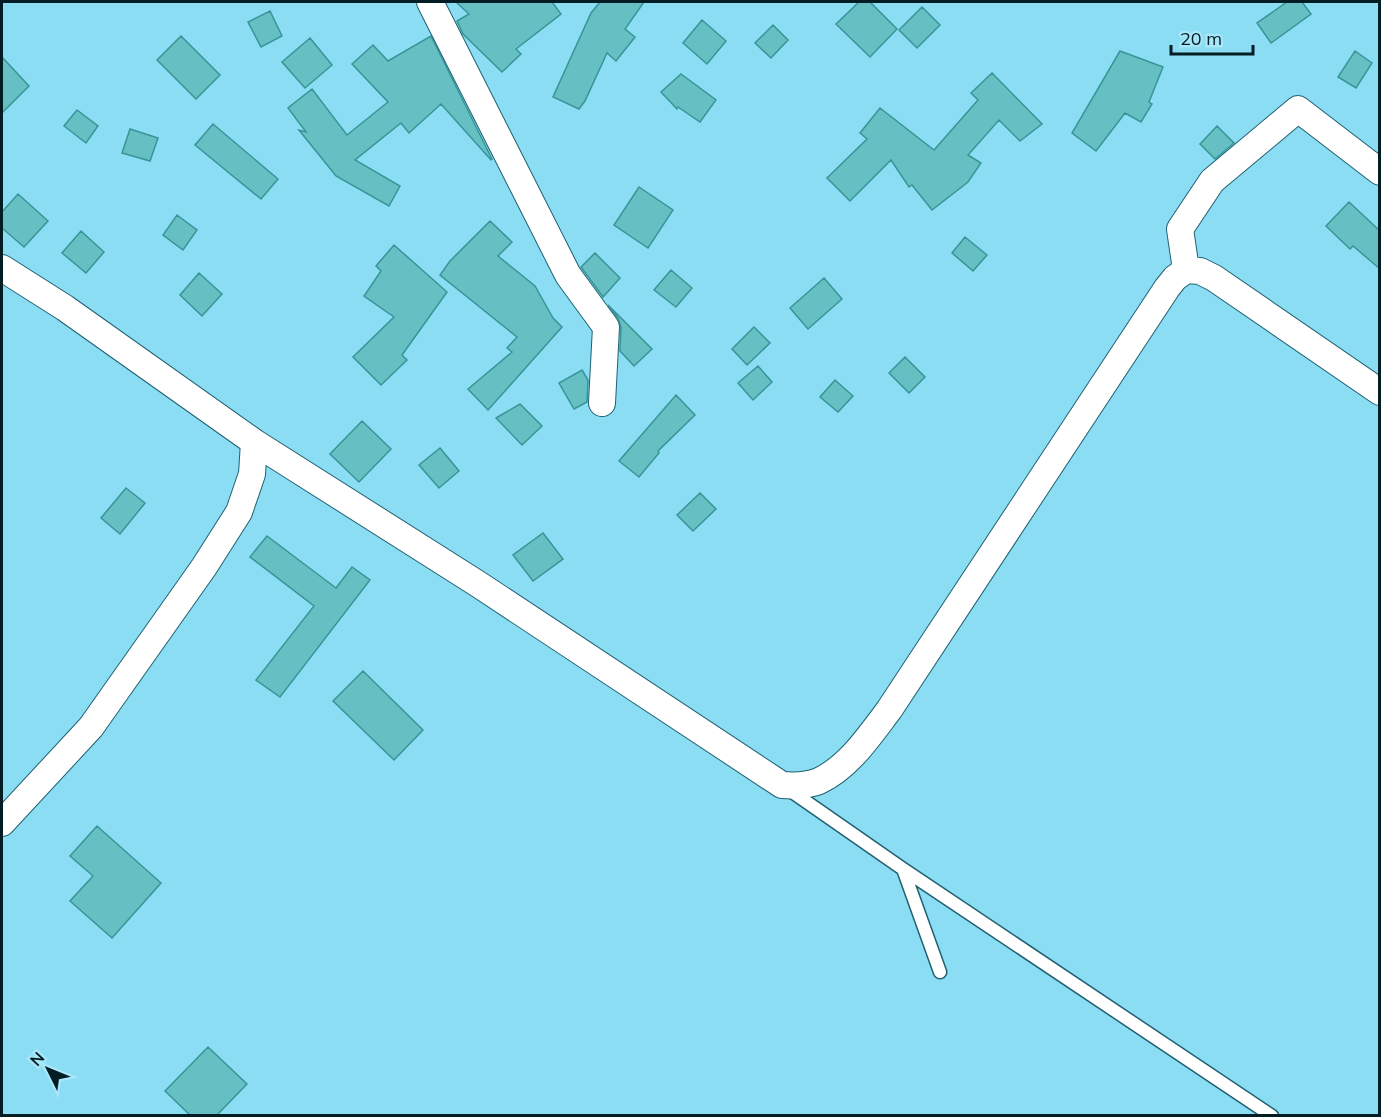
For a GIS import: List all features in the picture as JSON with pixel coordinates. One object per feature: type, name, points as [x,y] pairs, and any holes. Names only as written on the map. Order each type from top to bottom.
[{"type":"street","points":[[430,2],[568,275],[606,327],[602,403]]},
{"type":"street","points":[[1186,270],[1180,229],[1212,181],[1298,109],[1380,172]]},
{"type":"street","points":[[2,267],[65,308],[254,442],[478,584],[782,785],[800,786],[818,781],[836,771],[872,734],[1167,288],[1186,270],[1200,271],[1214,278],[1380,392]]},
{"type":"street","points":[[2,822],[91,727],[204,567],[239,512],[252,474],[254,442]]},
{"type":"lane","points":[[782,785],[903,869],[1272,1116]]},
{"type":"lane","points":[[903,869],[940,972]]},
{"type":"building","points":[[456,2],[552,2],[561,14],[516,49],[521,54],[502,72],[463,34],[457,21],[469,14]]},
{"type":"building","points":[[600,2],[644,2],[625,29],[635,37],[616,61],[607,53],[579,109],[553,97],[591,13]]},
{"type":"building","points":[[859,2],[870,2],[897,29],[870,57],[836,24]]},
{"type":"building","points":[[1287,2],[1302,2],[1311,14],[1271,43],[1257,23]]},
{"type":"building","points":[[922,7],[940,25],[917,48],[899,30]]},
{"type":"building","points":[[270,11],[282,36],[261,47],[248,22]]},
{"type":"building","points":[[702,20],[726,41],[707,64],[683,43]]},
{"type":"building","points":[[773,25],[788,40],[771,58],[755,43]]},
{"type":"building","points":[[181,36],[220,75],[196,99],[157,60]]},
{"type":"building","points":[[431,36],[492,159],[441,104],[409,133],[401,123],[355,160],[400,186],[389,206],[336,176],[299,130],[306,132],[288,108],[312,89],[347,135],[388,102],[352,64],[373,45],[388,61]]},
{"type":"building","points":[[310,38],[332,65],[305,88],[282,62]]},
{"type":"building","points":[[1120,51],[1163,67],[1149,102],[1152,104],[1141,122],[1125,113],[1096,151],[1072,133]]},
{"type":"building","points":[[1355,51],[1372,63],[1356,88],[1338,77]]},
{"type":"building","points":[[2,57],[29,86],[2,113]]},
{"type":"building","points":[[992,73],[1042,124],[1020,141],[999,120],[968,155],[981,163],[968,182],[932,210],[912,185],[909,187],[891,160],[850,201],[827,178],[867,139],[860,133],[880,108],[934,150],[978,100],[971,93]]},
{"type":"building","points":[[681,74],[716,100],[700,122],[678,107],[677,109],[661,92]]},
{"type":"building","points":[[77,110],[98,126],[86,143],[64,126]]},
{"type":"building","points":[[213,124],[278,179],[261,199],[195,145]]},
{"type":"building","points":[[1217,126],[1234,143],[1215,159],[1200,144]]},
{"type":"building","points":[[130,129],[158,138],[150,161],[122,153]]},
{"type":"building","points":[[639,187],[673,210],[648,248],[614,225]]},
{"type":"building","points":[[18,194],[48,221],[24,247],[2,228],[2,212]]},
{"type":"building","points":[[1349,202],[1380,231],[1380,269],[1353,246],[1350,249],[1326,226]]},
{"type":"building","points":[[177,215],[197,230],[183,250],[163,235]]},
{"type":"building","points":[[490,221],[512,242],[498,256],[535,286],[553,318],[562,327],[488,410],[468,389],[512,352],[507,348],[517,337],[440,275],[450,261]]},
{"type":"building","points":[[81,231],[104,252],[86,273],[62,253]]},
{"type":"building","points":[[965,237],[987,255],[973,271],[952,253]]},
{"type":"building","points":[[394,245],[447,292],[402,355],[407,360],[381,385],[353,357],[394,317],[364,296],[381,271],[376,266]]},
{"type":"building","points":[[595,253],[620,278],[603,297],[581,267]]},
{"type":"building","points":[[671,270],[692,288],[676,307],[654,290]]},
{"type":"building","points":[[199,273],[222,294],[202,316],[180,295]]},
{"type":"building","points":[[824,278],[842,299],[808,329],[790,308]]},
{"type":"building","points":[[608,305],[652,349],[634,366],[620,351],[621,327],[618,318]]},
{"type":"building","points":[[754,327],[770,343],[747,365],[732,349]]},
{"type":"building","points":[[905,357],[925,377],[909,393],[889,373]]},
{"type":"building","points":[[758,366],[772,382],[753,400],[738,383]]},
{"type":"building","points":[[582,370],[588,380],[587,402],[574,409],[559,383]]},
{"type":"building","points":[[835,380],[853,396],[838,412],[820,397]]},
{"type":"building","points":[[676,395],[695,415],[658,451],[659,453],[639,477],[619,461]]},
{"type":"building","points":[[520,404],[542,426],[522,445],[496,418]]},
{"type":"building","points":[[362,421],[391,449],[359,482],[330,454]]},
{"type":"building","points":[[440,448],[459,471],[439,488],[419,465]]},
{"type":"building","points":[[126,488],[145,503],[120,534],[101,518]]},
{"type":"building","points":[[700,493],[716,509],[693,531],[677,515]]},
{"type":"building","points":[[543,533],[563,559],[533,581],[513,555]]},
{"type":"building","points":[[267,536],[336,588],[352,567],[370,580],[280,697],[256,680],[314,606],[250,557]]},
{"type":"building","points":[[363,671],[423,730],[394,760],[333,701]]},
{"type":"building","points":[[97,826],[161,883],[112,938],[70,901],[93,876],[70,856]]},
{"type":"building","points":[[208,1047],[247,1084],[216,1116],[191,1116],[165,1091]]}]
